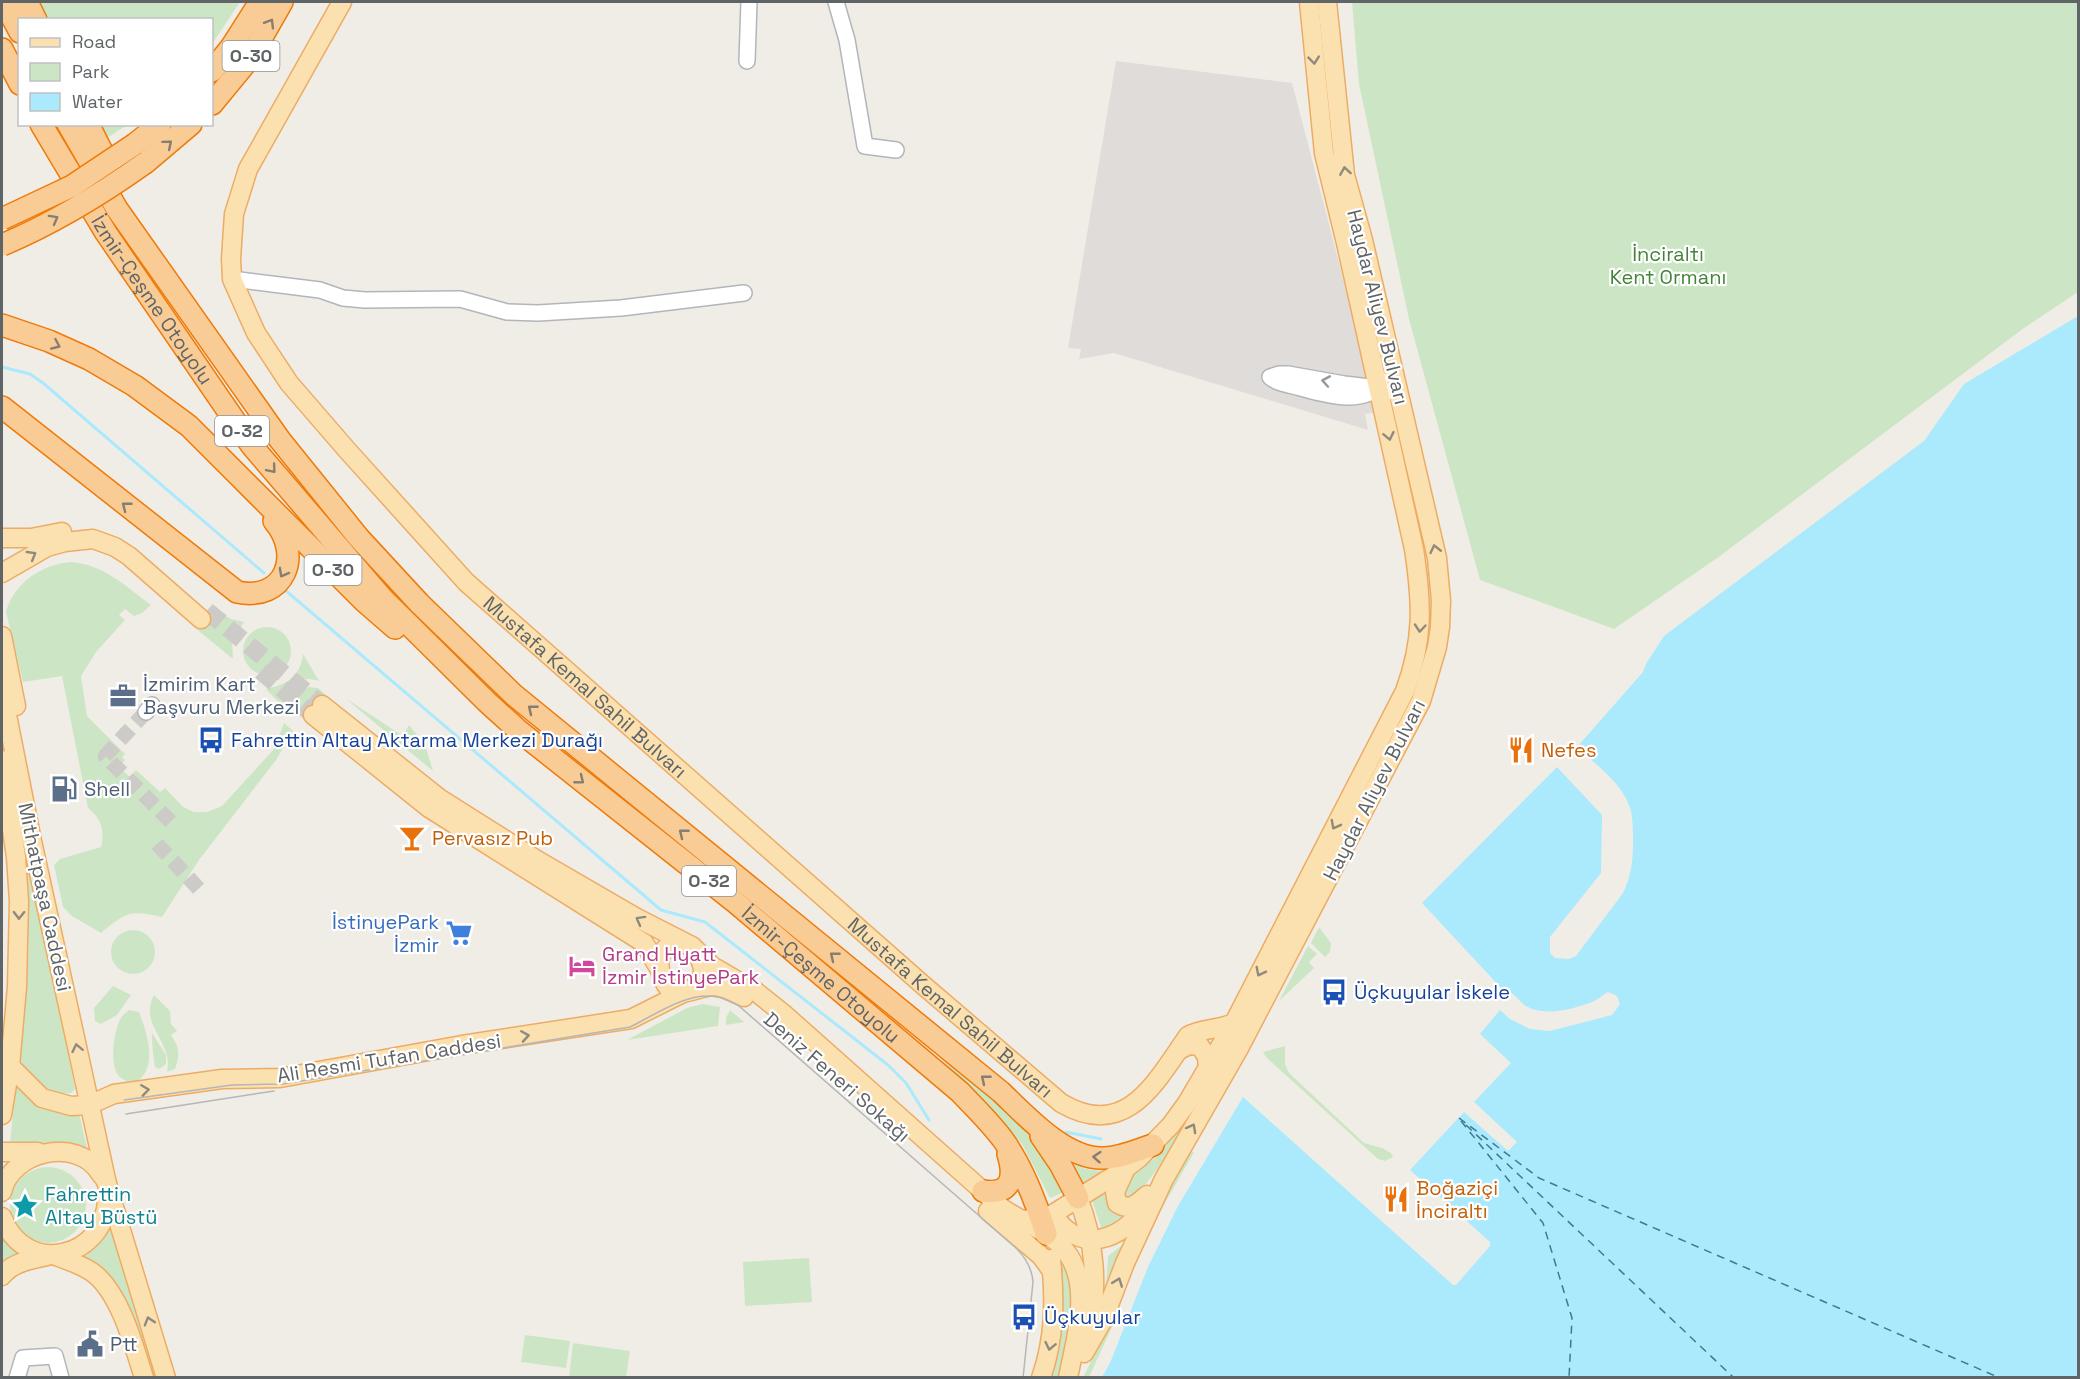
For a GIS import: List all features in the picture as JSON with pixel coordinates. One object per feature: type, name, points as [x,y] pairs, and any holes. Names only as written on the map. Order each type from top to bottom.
[{"type":"highway","points":[[4,2],[18,28]]},
{"type":"highway","points":[[27,2],[35,18]]},
{"type":"highway","name":"O-30","points":[[213,70],[232,46],[260,2]]},
{"type":"highway","name":"O-30","points":[[213,103],[249,58],[282,2]]},
{"type":"highway","points":[[2,49],[18,80]]},
{"type":"highway","name":"İzmir-Çeşme Otoyolu","points":[[42,126],[106,233],[252,446],[383,599],[519,731],[735,902],[960,1092],[986,1118],[1005,1142],[1022,1157],[1041,1221]]},
{"type":"highway","name":"İzmir-Çeşme Otoyolu","points":[[69,126],[117,209],[280,440],[359,538],[419,603],[514,694],[1001,1092],[1029,1118]]},
{"type":"highway","points":[[89,126],[171,286]]},
{"type":"highway","points":[[2,219],[72,186],[135,144],[158,126]]},
{"type":"highway","points":[[2,245],[71,210],[120,181],[189,126]]},
{"type":"highway","name":"O-30","points":[[2,325],[49,341],[89,359],[135,387],[189,426],[365,602],[433,661],[487,702]]},
{"type":"highway","points":[[2,407],[231,589],[248,594],[265,591],[275,585],[285,572],[289,558],[286,541],[279,527],[189,426]]},
{"type":"highway","points":[[1029,1118],[1066,1147],[1090,1157],[1121,1156],[1154,1145]]},
{"type":"highway","name":"Mustafa Kemal Sahil Bulvarı","points":[[1029,1118],[1060,1164],[1078,1198]]},
{"type":"highway","points":[[981,1197],[1006,1187],[1010,1182],[1012,1167],[1005,1142]]},
{"type":"main road","name":"Mustafa Kemal Sahil Bulvarı","points":[[342,2],[248,169],[234,214],[231,259],[232,279],[256,333],[289,383],[347,450],[466,582],[923,985],[1061,1103],[1089,1115],[1118,1113],[1128,1109],[1156,1080],[1188,1036],[1194,1032],[1217,1030],[1234,1023]]},
{"type":"main road","name":"Haydar Aliyev Bulvarı","points":[[1084,1353],[1104,1318],[1125,1263],[1164,1179],[1238,1050],[1421,702],[1437,647],[1441,601],[1437,558],[1391,361],[1324,153],[1309,2]]},
{"type":"main road","name":"Haydar Aliyev Bulvarı","points":[[1041,1221],[1126,1168],[1154,1145],[1187,1103],[1234,1023],[1405,691],[1416,653],[1421,620],[1420,592],[1414,549],[1378,388],[1354,242],[1327,2]]},
{"type":"main road","points":[[2,531],[31,538]]},
{"type":"main road","points":[[2,573],[70,536]]},
{"type":"main road","points":[[2,538],[70,536],[93,539],[115,547],[204,615]]},
{"type":"main road","points":[[2,636],[38,837],[46,907]]},
{"type":"main road","name":"Mithatpaşa Caddesi","points":[[2,690],[46,907],[107,1184]]},
{"type":"main road","name":"Deniz Feneri Sokağı","points":[[659,968],[644,943],[429,808],[318,710],[439,798],[547,866],[637,918],[692,946],[712,966],[755,991],[785,1015],[981,1197]]},
{"type":"main road","name":"Mithatpaşa Caddesi","points":[[2,760],[19,901],[10,1066],[2,1113]]},
{"type":"main road","points":[[2,803],[15,857]]},
{"type":"main road","points":[[677,942],[692,946],[702,961],[703,976],[697,986],[684,993],[671,991],[665,985],[659,968],[664,948],[677,942]]},
{"type":"main road","name":"Deniz Feneri Sokağı","points":[[684,993],[714,986],[726,988],[749,1000],[981,1197]]},
{"type":"main road","name":"Ali Resmi Tufan Caddesi","points":[[90,1105],[114,1094],[222,1079],[280,1078],[462,1045],[631,1019],[684,993]]},
{"type":"main road","points":[[1179,1050],[1189,1045],[1200,1046],[1207,1056],[1208,1068]]},
{"type":"main road","points":[[10,1066],[42,1098],[71,1106],[90,1105]]},
{"type":"main road","points":[[2,1152],[48,1152],[76,1155],[88,1159],[97,1168],[107,1184],[166,1377]]},
{"type":"main road","points":[[2,1192],[10,1173],[21,1163],[48,1152]]},
{"type":"main road","points":[[1126,1168],[1115,1192],[1115,1200],[1123,1207],[1136,1205],[1164,1179]]},
{"type":"main road","points":[[981,1197],[1013,1216],[1041,1221],[1090,1240],[1119,1232],[1143,1209],[1164,1179]]},
{"type":"main road","points":[[2,1276],[7,1269],[18,1264],[66,1252],[89,1240],[99,1229],[107,1209],[107,1184]]},
{"type":"main road","points":[[981,1197],[1041,1256],[1052,1271]]},
{"type":"main road","name":"Mustafa Kemal Sahil Bulvarı","points":[[1072,1377],[1084,1353],[1095,1295],[1090,1240],[1084,1212],[1078,1198]]},
{"type":"main road","points":[[2,1217],[7,1231],[19,1244],[34,1252],[75,1262],[99,1277],[118,1305],[144,1377]]},
{"type":"main road","points":[[1041,1221],[1052,1271],[1053,1329],[1050,1349],[1041,1377]]},
{"type":"main road","points":[[1041,1221],[1065,1250],[1077,1275],[1080,1313],[1068,1377]]},
{"type":"street","points":[[747,61],[749,2]]},
{"type":"street","points":[[836,2],[847,40],[865,146],[896,150]]},
{"type":"street","points":[[232,279],[320,290],[344,298],[365,300],[460,299],[507,312],[538,313],[621,308],[744,293]]},
{"type":"street","points":[[1391,361],[1387,376],[1378,388],[1356,397],[1329,396],[1270,377],[1288,374],[1378,388],[1393,402],[1420,488]]},
{"type":"street","points":[[17,1377],[22,1358],[55,1356],[61,1377]]},
{"type":"shaded area","points":[[1116,61],[1292,83],[1378,412],[1365,414],[1368,430],[1114,353],[1079,359],[1081,349],[1068,348]]},
{"type":"green space","points":[[40,2],[240,2],[213,42],[213,18],[48,18]]},
{"type":"green space","name":"İnciraltı Kent Ormanı","points":[[1352,2],[2078,2],[2078,292],[2024,328],[1720,556],[1614,629],[1480,580],[1409,319],[1359,84]]},
{"type":"green space","points":[[101,126],[125,126],[107,138]]},
{"type":"green space","points":[[70,562],[104,571],[151,605],[142,613],[134,616],[125,609],[119,615],[125,620],[96,652],[81,676],[87,716],[125,754],[122,757],[125,760],[119,767],[130,777],[136,770],[160,792],[165,788],[183,807],[194,812],[207,812],[222,806],[274,749],[284,723],[293,731],[276,760],[199,860],[162,917],[135,913],[123,917],[101,933],[72,916],[63,907],[54,865],[60,859],[101,847],[102,835],[99,820],[88,808],[62,676],[23,682],[6,612],[15,592],[30,577],[49,567]]},
{"type":"green space","points":[[210,607],[231,619],[244,622],[232,641],[233,659],[194,627]]},
{"type":"green space","points":[[267,627],[284,634],[291,651],[284,668],[267,675],[250,668],[243,651],[250,634]]},
{"type":"green space","points":[[303,654],[319,681],[303,679],[292,684],[287,695],[287,711],[266,689],[286,682],[296,674]]},
{"type":"green space","points":[[309,687],[318,688],[377,740],[308,721],[297,707],[297,699],[300,691]]},
{"type":"green space","points":[[345,698],[403,736],[409,725],[425,745],[433,771]]},
{"type":"green space","points":[[18,804],[75,1089],[71,1093],[55,1091],[39,1083],[27,1071],[18,1051],[29,949]]},
{"type":"green space","points":[[1319,927],[1331,943],[1330,952],[1325,957],[1311,943]]},
{"type":"green space","points":[[133,930],[148,937],[155,952],[148,967],[133,974],[118,967],[111,952],[118,937]]},
{"type":"green space","points":[[1308,946],[1317,954],[1309,962],[1314,968],[1279,1001]]},
{"type":"green space","points":[[113,986],[131,995],[117,1015],[101,1024],[95,1021],[94,1008]]},
{"type":"green space","points":[[154,995],[170,1011],[171,1024],[177,1031],[171,1035],[178,1048],[178,1060],[175,1069],[167,1072],[166,1051],[150,1016],[150,1006]]},
{"type":"green space","points":[[703,1004],[720,1007],[718,1026],[627,1040],[687,1008]]},
{"type":"green space","points":[[129,1010],[139,1012],[149,1048],[148,1066],[138,1081],[126,1081],[120,1077],[114,1065],[115,1038],[119,1022]]},
{"type":"green space","points":[[730,1010],[744,1022],[726,1025],[726,1018]]},
{"type":"green space","points":[[152,1033],[166,1055],[166,1064],[159,1069],[155,1067]]},
{"type":"green space","points":[[928,1045],[959,1065],[1036,1140],[1067,1191],[1050,1198],[1022,1144]]},
{"type":"green space","points":[[1285,1046],[1285,1064],[1289,1073],[1364,1143],[1382,1148],[1391,1153],[1393,1157],[1385,1161],[1378,1159],[1263,1052]]},
{"type":"green space","points":[[16,1083],[79,1113],[88,1152],[10,1143]]},
{"type":"green space","points":[[1211,1088],[1167,1156],[1133,1201],[1123,1202],[1116,1189],[1156,1157],[1192,1105]]},
{"type":"green space","points":[[1194,1152],[1136,1259],[1112,1327],[1089,1377],[1083,1378],[1100,1342],[1123,1282],[1185,1153]]},
{"type":"green space","points":[[1070,1163],[1090,1170],[1107,1171],[1086,1188]]},
{"type":"green space","points":[[48,1167],[63,1170],[75,1178],[83,1190],[86,1205],[83,1220],[75,1232],[63,1240],[48,1243],[33,1240],[21,1232],[13,1220],[10,1205],[13,1190],[21,1178],[33,1170]]},
{"type":"green space","points":[[1106,1193],[1132,1213],[1104,1237],[1092,1200]]},
{"type":"green space","points":[[111,1222],[158,1377],[153,1377],[126,1300],[108,1274],[78,1253]]},
{"type":"green space","points":[[2,1238],[22,1255],[2,1268]]},
{"type":"green space","points":[[1126,1242],[1106,1287],[1108,1256]]},
{"type":"green space","points":[[1056,1254],[1066,1264],[1076,1311],[1062,1377],[1049,1378]]},
{"type":"green space","points":[[809,1258],[812,1302],[745,1306],[743,1262]]},
{"type":"green space","points":[[525,1335],[570,1341],[566,1368],[521,1362]]},
{"type":"green space","points":[[573,1343],[630,1351],[626,1377],[569,1377]]},
{"type":"water","points":[[2078,316],[2078,1377],[1102,1377],[1110,1363],[1148,1267],[1178,1206],[1243,1097],[1453,1285],[1456,1285],[1490,1246],[1490,1242],[1410,1170],[1464,1112],[1508,1151],[1517,1142],[1474,1102],[1511,1063],[1480,1034],[1500,1010],[1510,1019],[1530,1029],[1550,1031],[1612,1015],[1620,1004],[1617,996],[1608,992],[1592,1002],[1559,1011],[1542,1011],[1526,1006],[1513,994],[1503,990],[1422,903],[1557,767],[1602,815],[1601,873],[1550,937],[1550,953],[1555,958],[1569,959],[1576,956],[1623,893],[1633,856],[1633,823],[1627,801],[1616,784],[1577,747],[1643,672],[1664,636],[1924,441],[1964,384]]},
{"type":"waterway","points":[[2,367],[30,374],[43,383],[264,573]]},
{"type":"waterway","points":[[285,590],[661,910],[705,922],[888,1065],[906,1083],[929,1120]]},
{"type":"waterway","points":[[1066,1132],[1101,1139]]},
{"type":"ferry route","points":[[1459,1118],[1539,1178],[2000,1378]]},
{"type":"ferry route","points":[[1461,1121],[1543,1223],[1572,1318],[1569,1378]]},
{"type":"ferry route","points":[[1466,1125],[1734,1378]]},
{"type":"tunnel","points":[[207,611],[322,705]]},
{"type":"tunnel","points":[[261,671],[313,715]]},
{"type":"tunnel","points":[[146,712],[105,756],[174,825]]},
{"type":"tunnel","points":[[157,844],[200,890]]},
{"type":"tram line","points":[[124,1100],[232,1085],[283,1084],[630,1027],[695,997],[720,998],[739,1006],[1023,1256],[1030,1268],[1033,1282],[1023,1378]]},
{"type":"tram line","points":[[126,1114],[274,1091]]},
{"type":"place","name":"İzmirim Kart Başvuru Merkezi","points":[[123,696]]},
{"type":"place","name":"Fahrettin Altay Aktarma Merkezi Durağı","points":[[211,740]]},
{"type":"place","name":"Nefes","points":[[1521,750]]},
{"type":"place","name":"Shell","points":[[64,789]]},
{"type":"place","name":"Pervasız Pub","points":[[412,838]]},
{"type":"place","name":"İstinyePark İzmir","points":[[459,933]]},
{"type":"place","name":"Grand Hyatt İzmir İstinyePark","points":[[582,966]]},
{"type":"place","name":"Üçkuyular İskele","points":[[1334,992]]},
{"type":"place","name":"Boğaziçi İnciraltı","points":[[1396,1199]]},
{"type":"place","name":"Fahrettin Altay Büstü","points":[[25,1206]]},
{"type":"place","name":"Üçkuyular","points":[[1024,1317]]},
{"type":"place","name":"Ptt","points":[[90,1344]]}]
